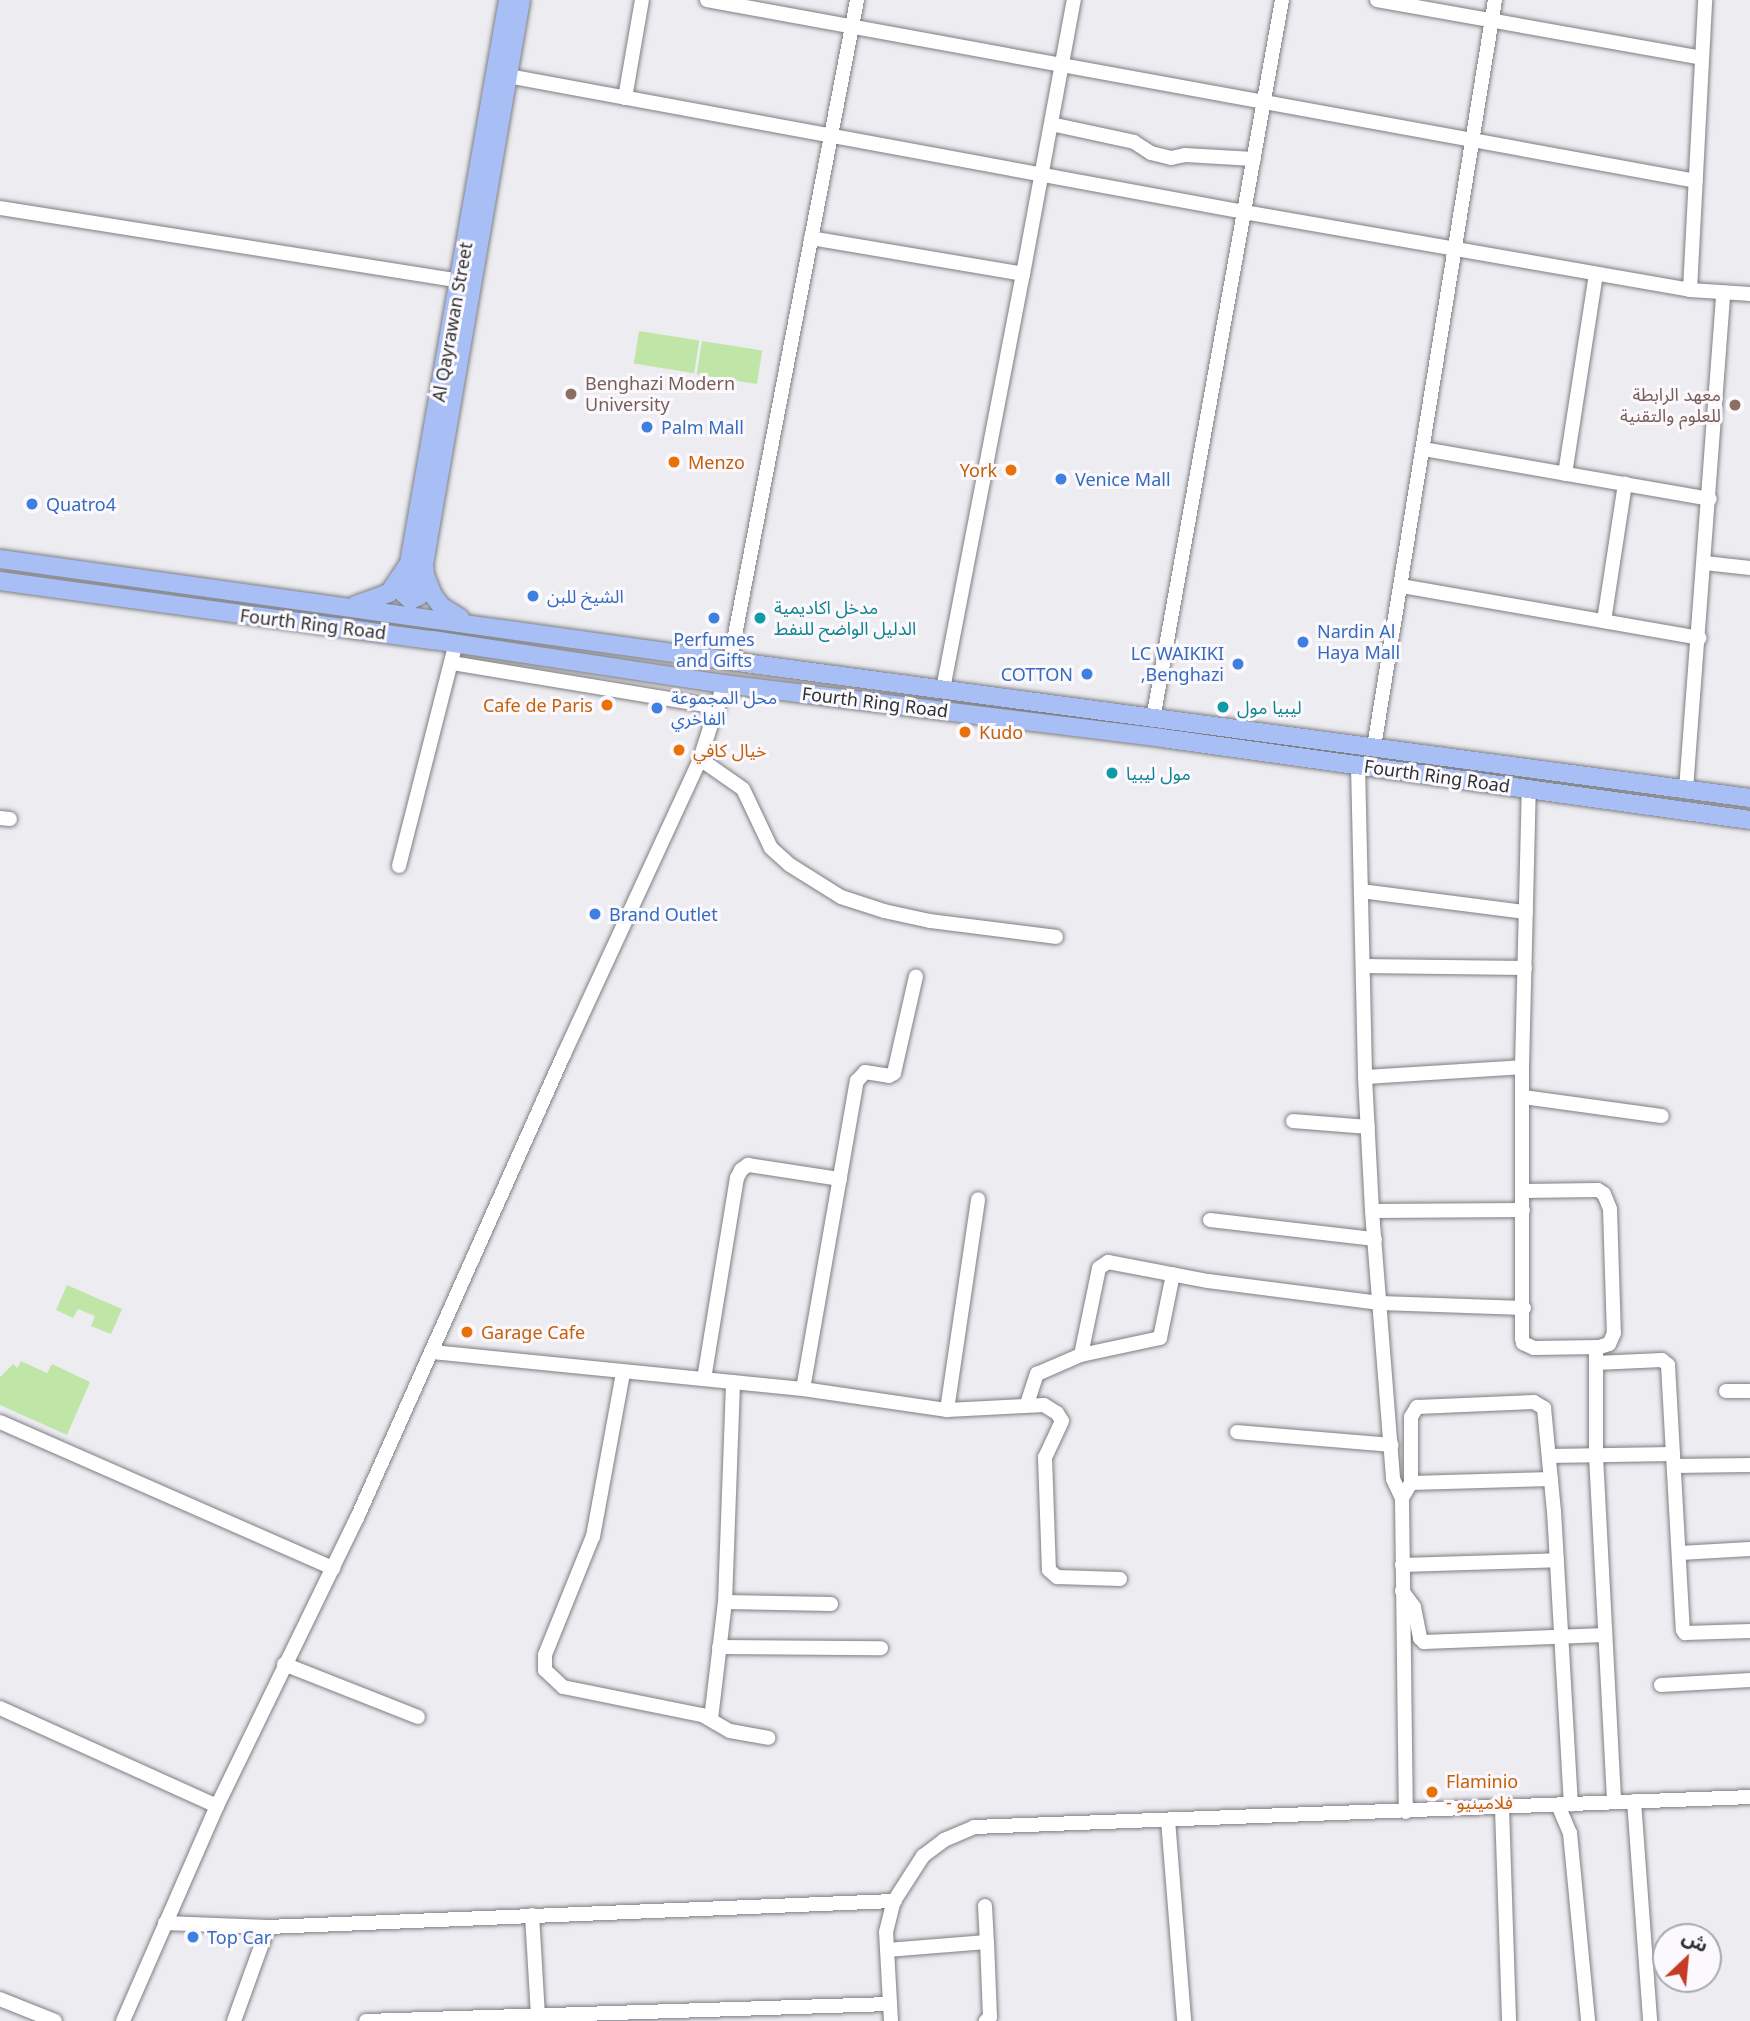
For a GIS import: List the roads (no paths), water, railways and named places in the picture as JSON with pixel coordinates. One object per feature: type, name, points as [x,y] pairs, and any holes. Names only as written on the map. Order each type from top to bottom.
[{"type":"main road","name":"Al Qayrawan Street","points":[[346,607],[389,593],[417,566],[465,282],[508,0]]},
{"type":"main road","name":"Al Qayrawan Street","points":[[465,282],[521,0]]},
{"type":"main road","name":"Fourth Ring Road","points":[[0,559],[470,623],[730,662],[1750,797]]},
{"type":"main road","points":[[417,566],[436,601],[446,610],[470,623]]},
{"type":"main road","name":"Fourth Ring Road","points":[[0,581],[456,643],[724,684],[1358,765],[1750,820]]},
{"type":"main road","points":[[1443,777],[1445,757]]},
{"type":"street","points":[[625,98],[642,0]]},
{"type":"street","points":[[707,0],[1473,138],[1696,181]]},
{"type":"street","points":[[730,662],[857,0]]},
{"type":"street","points":[[943,689],[1074,0]]},
{"type":"street","points":[[1153,719],[1282,0]]},
{"type":"street","points":[[1377,0],[1702,58]]},
{"type":"street","points":[[1374,747],[1457,250],[1494,0]]},
{"type":"street","points":[[1690,290],[1706,0]]},
{"type":"street","points":[[508,76],[1457,250],[1690,290],[1750,294]]},
{"type":"street","points":[[1051,124],[1133,142],[1151,153],[1171,158],[1185,155],[1254,159]]},
{"type":"street","points":[[0,208],[465,282]]},
{"type":"street","points":[[811,238],[1023,274]]},
{"type":"street","points":[[1565,474],[1596,274]]},
{"type":"street","points":[[1686,789],[1710,499],[1723,292]]},
{"type":"street","points":[[1424,449],[1710,499]]},
{"type":"street","points":[[1604,621],[1625,484]]},
{"type":"street","points":[[1705,563],[1750,568]]},
{"type":"street","points":[[1402,586],[1699,638]]},
{"type":"street","points":[[399,866],[456,643]]},
{"type":"street","points":[[452,663],[718,707]]},
{"type":"street","points":[[122,2021],[217,1806],[333,1568],[432,1352],[564,1054],[700,759],[724,684]]},
{"type":"street","points":[[700,759],[743,789],[771,848],[790,865],[841,897],[884,911],[930,921],[1056,937]]},
{"type":"street","points":[[1358,765],[1365,1077],[1372,1211],[1393,1479],[1402,1498],[1406,1812]]},
{"type":"street","points":[[1523,1191],[1598,1190],[1607,1199],[1614,1333],[1609,1344],[1595,1347],[1534,1348],[1526,1346],[1522,1338],[1522,1067],[1528,789]]},
{"type":"street","points":[[1361,891],[1526,912]]},
{"type":"street","points":[[1363,967],[1525,968]]},
{"type":"street","points":[[803,1389],[857,1081],[865,1072],[889,1076],[894,1073],[916,976]]},
{"type":"street","points":[[1365,1077],[1522,1067]]},
{"type":"street","points":[[1523,1097],[1662,1116]]},
{"type":"street","points":[[1293,1121],[1368,1127]]},
{"type":"street","points":[[704,1378],[737,1178],[741,1170],[748,1165],[840,1179]]},
{"type":"street","points":[[947,1410],[978,1199]]},
{"type":"street","points":[[1372,1211],[1523,1210]]},
{"type":"street","points":[[1210,1220],[1375,1239]]},
{"type":"street","points":[[1081,1355],[1100,1266],[1111,1262],[1173,1274],[1380,1303],[1524,1308]]},
{"type":"street","points":[[1027,1404],[1037,1374],[1081,1355],[1160,1338],[1173,1274]]},
{"type":"street","points":[[1595,1347],[1596,1456],[1614,1802]]},
{"type":"street","points":[[432,1352],[803,1389],[947,1410],[989,1410],[1027,1404],[1046,1406],[1062,1421],[1045,1457],[1049,1570],[1057,1577],[1119,1579]]},
{"type":"street","points":[[1596,1363],[1665,1362],[1680,1553],[1682,1628],[1685,1633],[1750,1631]]},
{"type":"street","points":[[623,1373],[593,1536],[544,1665],[548,1675],[563,1687],[712,1719],[730,1731],[768,1738]]},
{"type":"street","points":[[712,1719],[725,1601],[733,1382]]},
{"type":"street","points":[[1726,1391],[1750,1391]]},
{"type":"street","points":[[1402,1498],[1411,1483],[1411,1417],[1417,1407],[1539,1404],[1545,1415],[1557,1560],[1564,1805],[1570,1833],[1588,2021]]},
{"type":"street","points":[[0,1422],[333,1568]]},
{"type":"street","points":[[1237,1432],[1391,1445]]},
{"type":"street","points":[[1549,1456],[1596,1456],[1750,1465]]},
{"type":"street","points":[[1411,1483],[1551,1479]]},
{"type":"street","points":[[1680,1553],[1750,1549]]},
{"type":"street","points":[[1402,1565],[1557,1560]]},
{"type":"street","points":[[1402,1591],[1413,1607],[1420,1639],[1424,1642],[1605,1635]]},
{"type":"street","points":[[725,1601],[831,1604]]},
{"type":"street","points":[[719,1647],[881,1648]]},
{"type":"street","points":[[284,1664],[418,1717]]},
{"type":"street","points":[[1661,1685],[1750,1680]]},
{"type":"street","points":[[0,1708],[217,1806]]},
{"type":"street","points":[[891,2021],[886,1926],[894,1902],[923,1856],[944,1840],[974,1827],[1750,1797]]},
{"type":"street","points":[[1634,1801],[1650,2021]]},
{"type":"street","points":[[1502,1808],[1508,2021]]},
{"type":"street","points":[[1168,1820],[1184,2021]]},
{"type":"street","points":[[165,1923],[268,1927],[894,1902]]},
{"type":"street","points":[[985,1906],[990,2017],[986,2021]]},
{"type":"street","points":[[532,2018],[533,1915]]},
{"type":"street","points":[[234,2021],[268,1927]]},
{"type":"street","points":[[887,1950],[987,1942]]},
{"type":"street","points":[[0,2000],[55,2021]]},
{"type":"street","points":[[366,2021],[605,2017],[890,2004]]},
{"type":"place","name":"Benghazi Modern University","points":[[571,394]]},
{"type":"place","name":"معهد الرابطة للعلوم والتقنية","points":[[1735,405]]},
{"type":"place","name":"Palm Mall","points":[[647,427]]},
{"type":"place","name":"Menzo","points":[[674,462]]},
{"type":"place","name":"York","points":[[1011,470]]},
{"type":"place","name":"Venice Mall","points":[[1061,479]]},
{"type":"place","name":"Quatro4","points":[[32,504]]},
{"type":"place","name":"الشيخ للبن","points":[[533,596]]},
{"type":"place","name":"Perfumes and Gifts","points":[[714,618]]},
{"type":"place","name":"مدخل اكاديمية الدليل الواضح للنفط","points":[[760,618]]},
{"type":"place","name":"Nardin Al Haya Mall","points":[[1303,642]]},
{"type":"place","name":"LC WAIKIKI ,Benghazi","points":[[1238,664]]},
{"type":"place","name":"COTTON","points":[[1087,674]]},
{"type":"place","name":"Cafe de Paris","points":[[607,705]]},
{"type":"place","name":"ليبيا مول","points":[[1223,707]]},
{"type":"place","name":"محل المجموعة الفاخري","points":[[657,708]]},
{"type":"place","name":"Kudo","points":[[965,732]]},
{"type":"place","name":"خيال كافي","points":[[679,750]]},
{"type":"place","name":"مول ليبيا","points":[[1112,773]]},
{"type":"place","name":"Brand Outlet","points":[[595,914]]},
{"type":"place","name":"Garage Cafe","points":[[467,1332]]},
{"type":"place","name":"Flaminio - فلامينيو","points":[[1432,1792]]},
{"type":"place","name":"Top Car","points":[[193,1937]]}]
